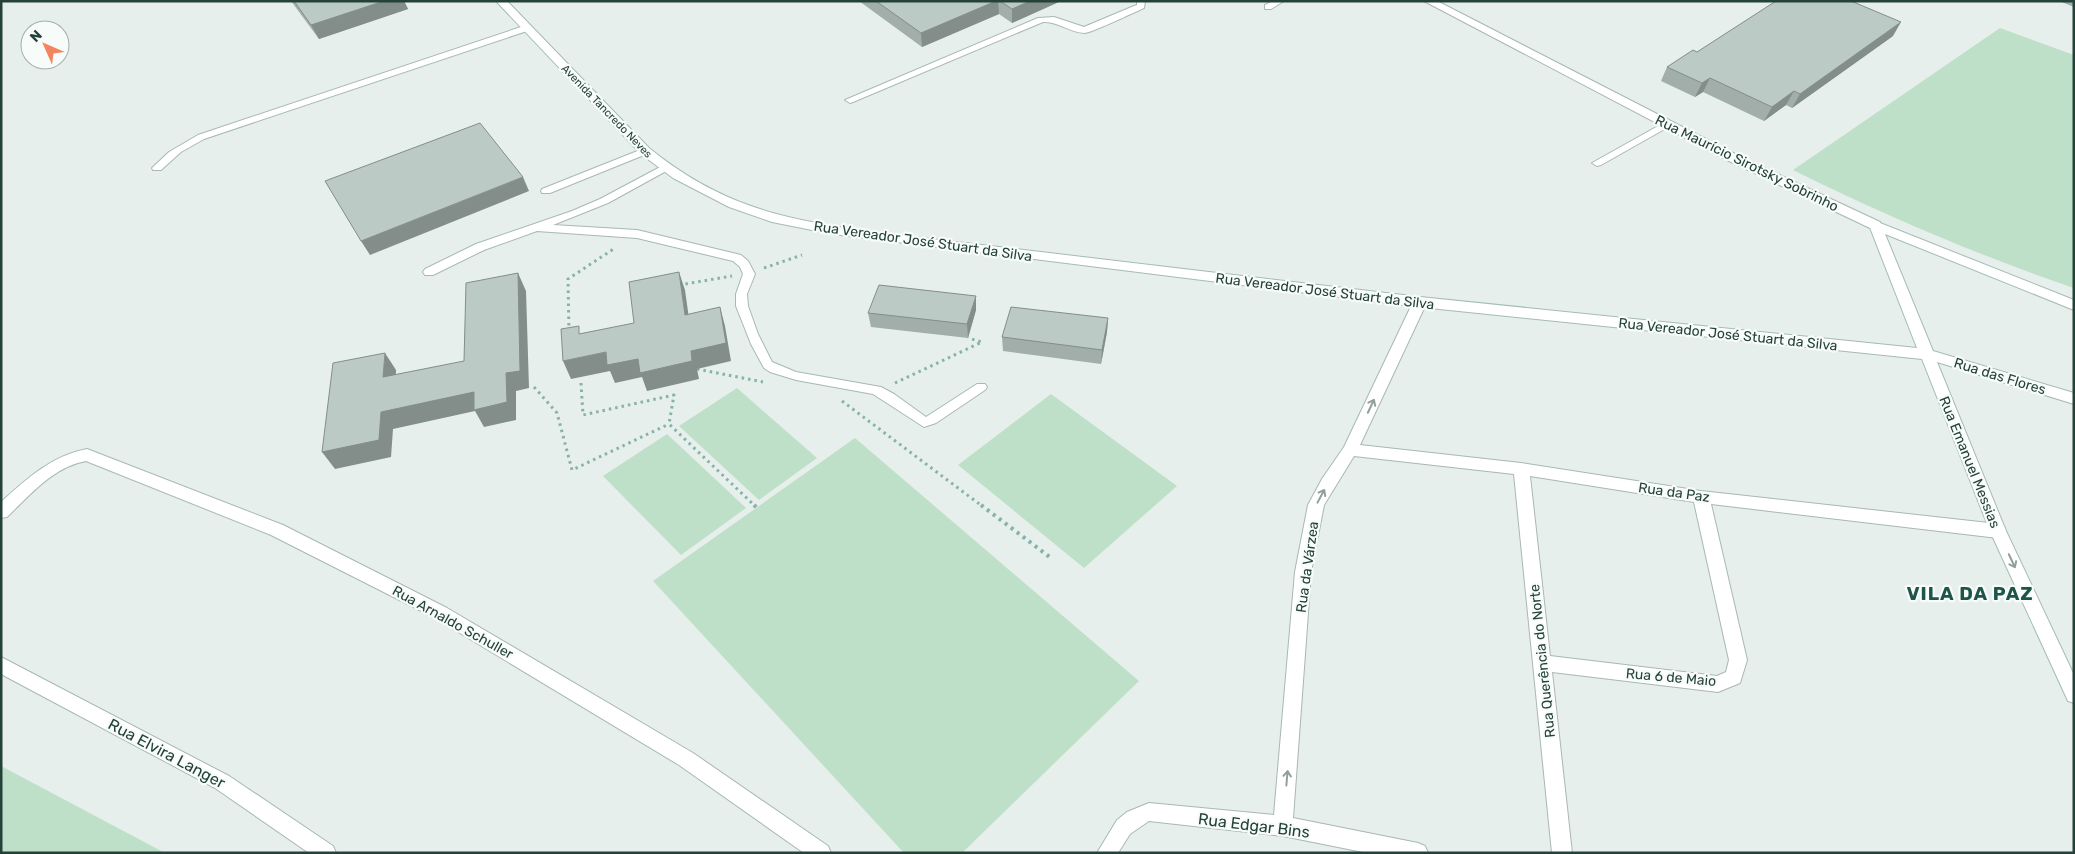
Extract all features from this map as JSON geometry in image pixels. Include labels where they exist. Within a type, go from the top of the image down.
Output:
[{"type":"street","name":"Avenida Tancredo Neves","points":[[501,1],[645,151],[664,168],[728,202]]},
{"type":"street","name":"Rua Maurício Sirotsky Sobrinho","points":[[1429,1],[1733,158],[1874,225],[2074,305]]},
{"type":"street","name":"Rua Vereador José Stuart da Silva","points":[[728,202],[790,222],[872,236],[1420,302],[1926,354]]},
{"type":"street","name":"Rua Emanuel Messias","points":[[1874,225],[1998,531],[2074,695]]},
{"type":"street","name":"Rua da Várzea","points":[[1283,826],[1303,572],[1316,505],[1350,450],[1420,302]]},
{"type":"street","name":"Rua das Flores","points":[[1926,354],[2033,385],[2074,400]]},
{"type":"street","name":"Rua da Paz","points":[[1350,450],[1521,469],[1701,497],[1998,531]]},
{"type":"street","name":"Rua Arnaldo Schuller","points":[[1,512],[56,464],[73,456],[86,455],[286,534],[441,613],[686,759],[821,853]]},
{"type":"street","name":"Rua Querência do Norte","points":[[1521,469],[1562,853]]},
{"type":"street","name":"Rua 6 de Maio","points":[[1542,663],[1718,684],[1734,677],[1738,660],[1701,497]]},
{"type":"street","name":"Rua Elvira Langer","points":[[1,665],[222,782],[326,853]]},
{"type":"street","name":"Rua Edgar Bins","points":[[1107,853],[1118,834],[1131,819],[1149,812],[1283,826],[1418,853]]},
{"type":"lane","points":[[850,100],[1041,20],[1058,19],[1079,29],[1086,30],[1141,6],[1141,1]]},
{"type":"lane","points":[[1268,7],[1280,1]]},
{"type":"lane","points":[[157,168],[170,154],[202,137],[527,28]]},
{"type":"lane","points":[[1597,163],[1667,124]]},
{"type":"lane","points":[[546,191],[645,151]]},
{"type":"lane","points":[[429,272],[480,247],[604,201],[664,168]]},
{"type":"lane","points":[[534,227],[637,234],[737,258],[745,264],[749,273],[748,282],[741,301],[744,314],[766,364],[775,370],[830,383],[880,391],[924,422],[932,420],[981,387]]},
{"type":"path","points":[[569,338],[568,280],[637,234]]},
{"type":"path","points":[[581,383],[583,415],[674,395],[669,424]]},
{"type":"path","points":[[534,387],[557,414],[572,470],[669,424]]},
{"type":"path","points":[[838,398],[1051,558]]},
{"type":"path","points":[[669,424],[757,508]]},
{"type":"green space","points":[[2000,28],[2074,55],[2074,132],[2072,133],[2074,134],[2074,288],[1931,234],[1793,170]]},
{"type":"green space","points":[[737,388],[817,458],[759,500],[679,426]]},
{"type":"green space","points":[[1051,394],[1177,486],[1084,568],[958,465]]},
{"type":"green space","points":[[667,434],[746,508],[681,555],[603,476]]},
{"type":"green space","points":[[855,438],[1139,681],[962,853],[904,853],[653,581]]},
{"type":"green space","points":[[1,766],[165,853],[1,853]]},
{"type":"building","points":[[294,1],[384,1],[311,25]]},
{"type":"building","points":[[876,1],[996,1],[921,33]]},
{"type":"building","points":[[1000,1],[1030,1],[1012,9]]},
{"type":"building","points":[[1776,1],[1851,1],[1901,22],[1800,94],[1794,91],[1772,107],[1710,78],[1702,83],[1667,67],[1693,50],[1697,52]]},
{"type":"building","points":[[480,123],[523,177],[361,241],[325,181]]},
{"type":"building","points":[[679,272],[685,315],[720,307],[726,343],[691,351],[692,361],[640,373],[638,359],[607,365],[606,352],[563,361],[561,329],[579,326],[579,334],[634,323],[629,282]]},
{"type":"building","points":[[518,273],[520,371],[506,373],[507,402],[474,410],[474,392],[381,412],[379,440],[322,452],[333,363],[385,353],[383,377],[464,361],[466,283]]},
{"type":"building","points":[[879,285],[976,296],[967,324],[868,313]]},
{"type":"building","points":[[1011,307],[1108,318],[1102,350],[1002,337]]},
{"type":"district","name":"VILA DA PAZ","points":[[1970,593]]}]
